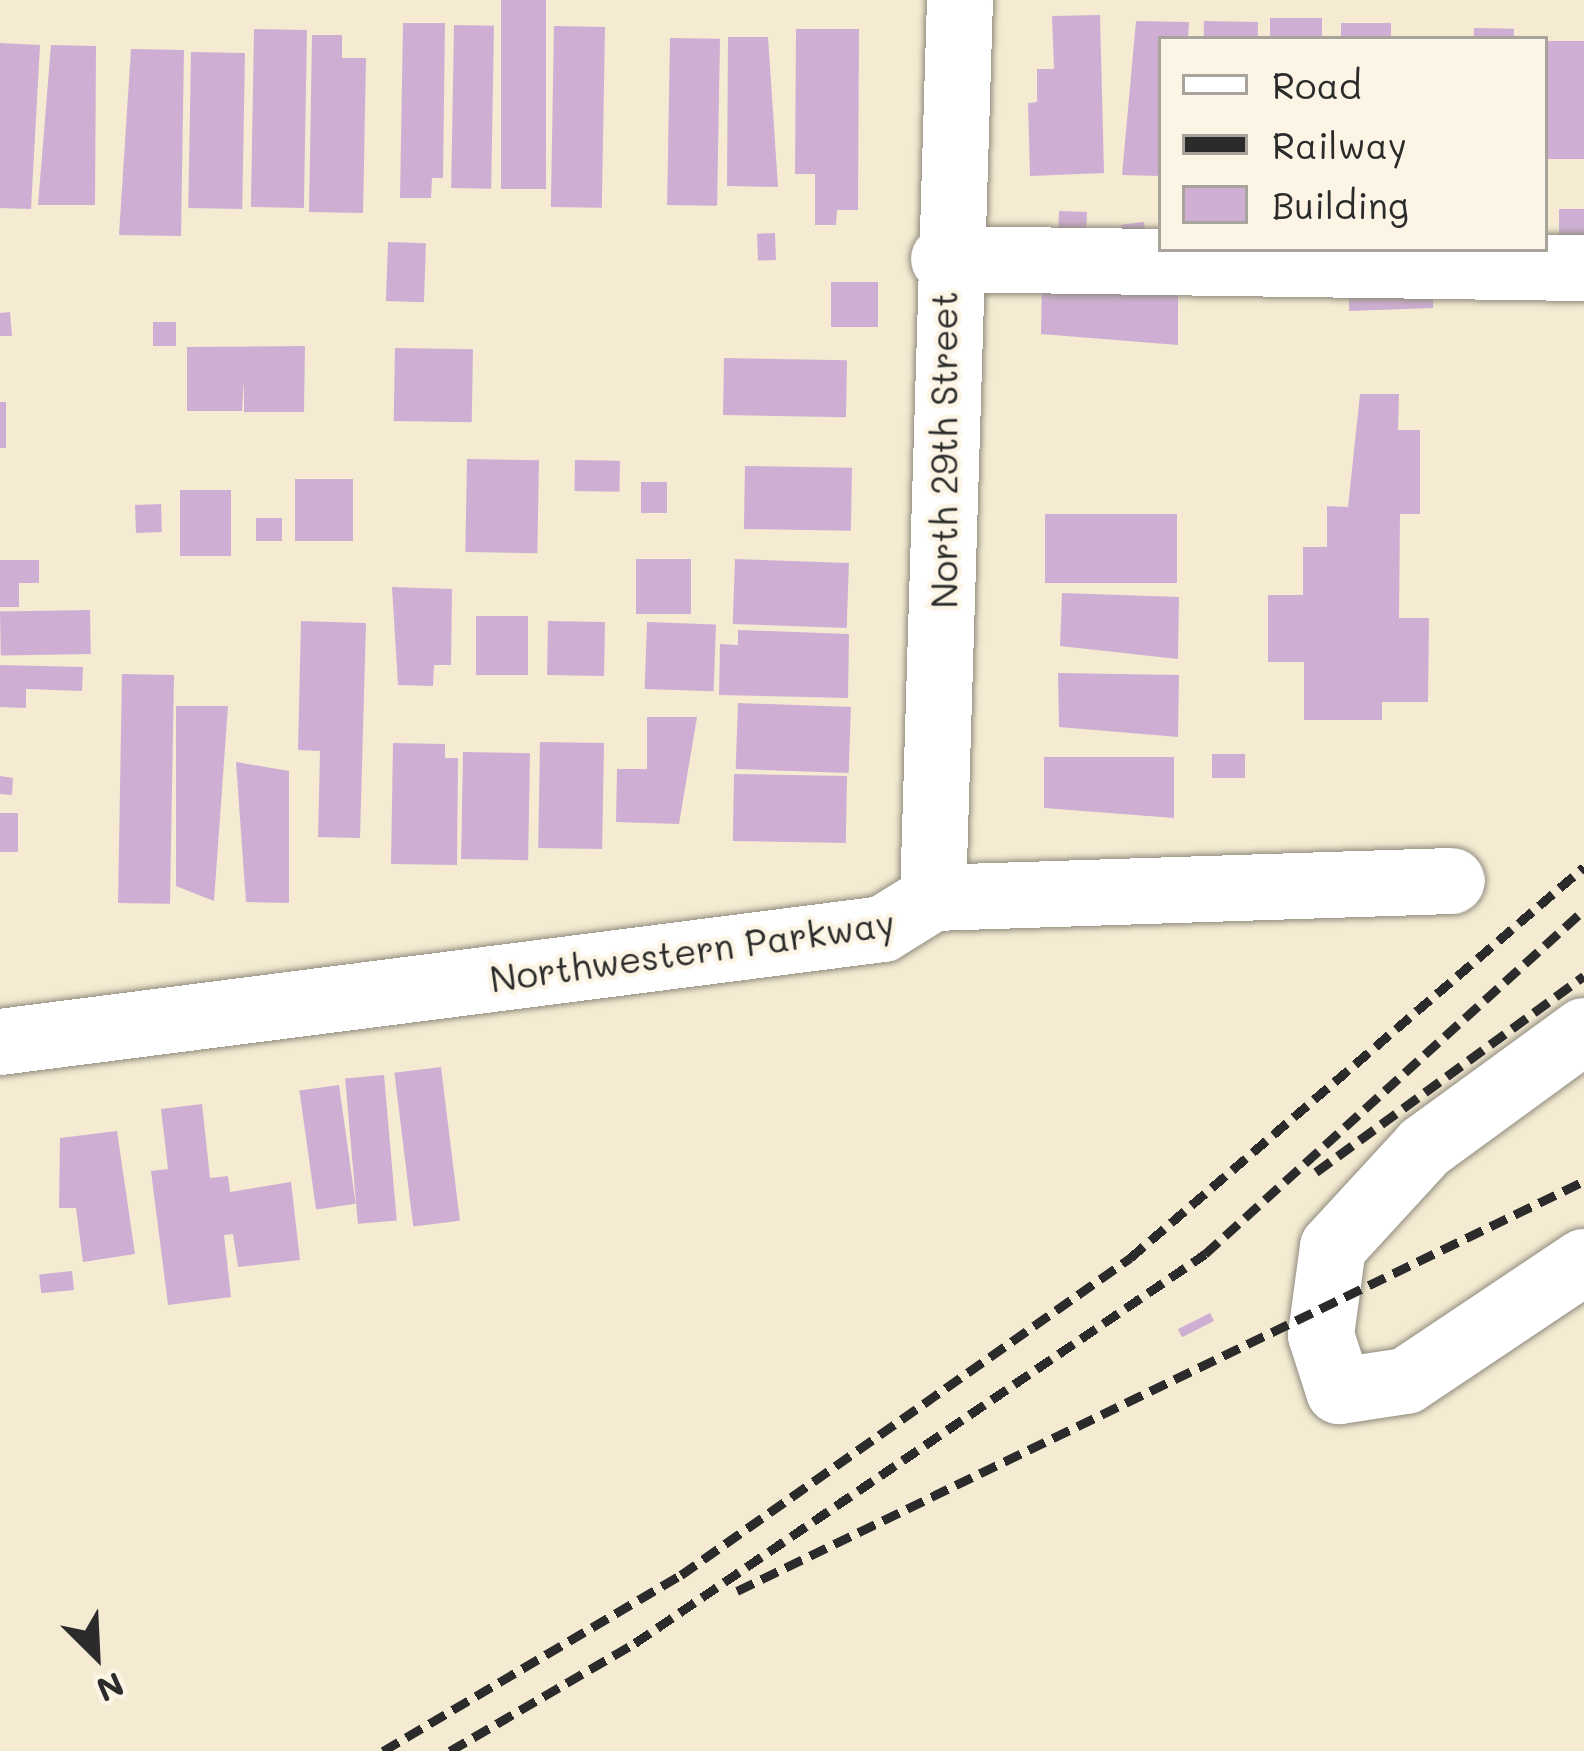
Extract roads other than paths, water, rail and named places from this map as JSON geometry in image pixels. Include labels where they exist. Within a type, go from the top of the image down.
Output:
[{"type":"street","name":"North 29th Street","points":[[933,898],[943,838],[944,259],[960,0]]},
{"type":"street","points":[[944,259],[1584,268]]},
{"type":"street","name":"Northwestern Parkway","points":[[0,1042],[883,929],[933,898],[1452,881]]},
{"type":"street","points":[[1584,1031],[1425,1147],[1333,1247],[1321,1335],[1339,1391],[1406,1381],[1584,1262]]},
{"type":"railway","points":[[383,1751],[681,1575],[1130,1258],[1584,867]]},
{"type":"railway","points":[[450,1751],[635,1643],[1205,1254],[1584,910]]},
{"type":"railway","points":[[1316,1172],[1584,976]]},
{"type":"railway","points":[[737,1591],[1584,1181]]}]
